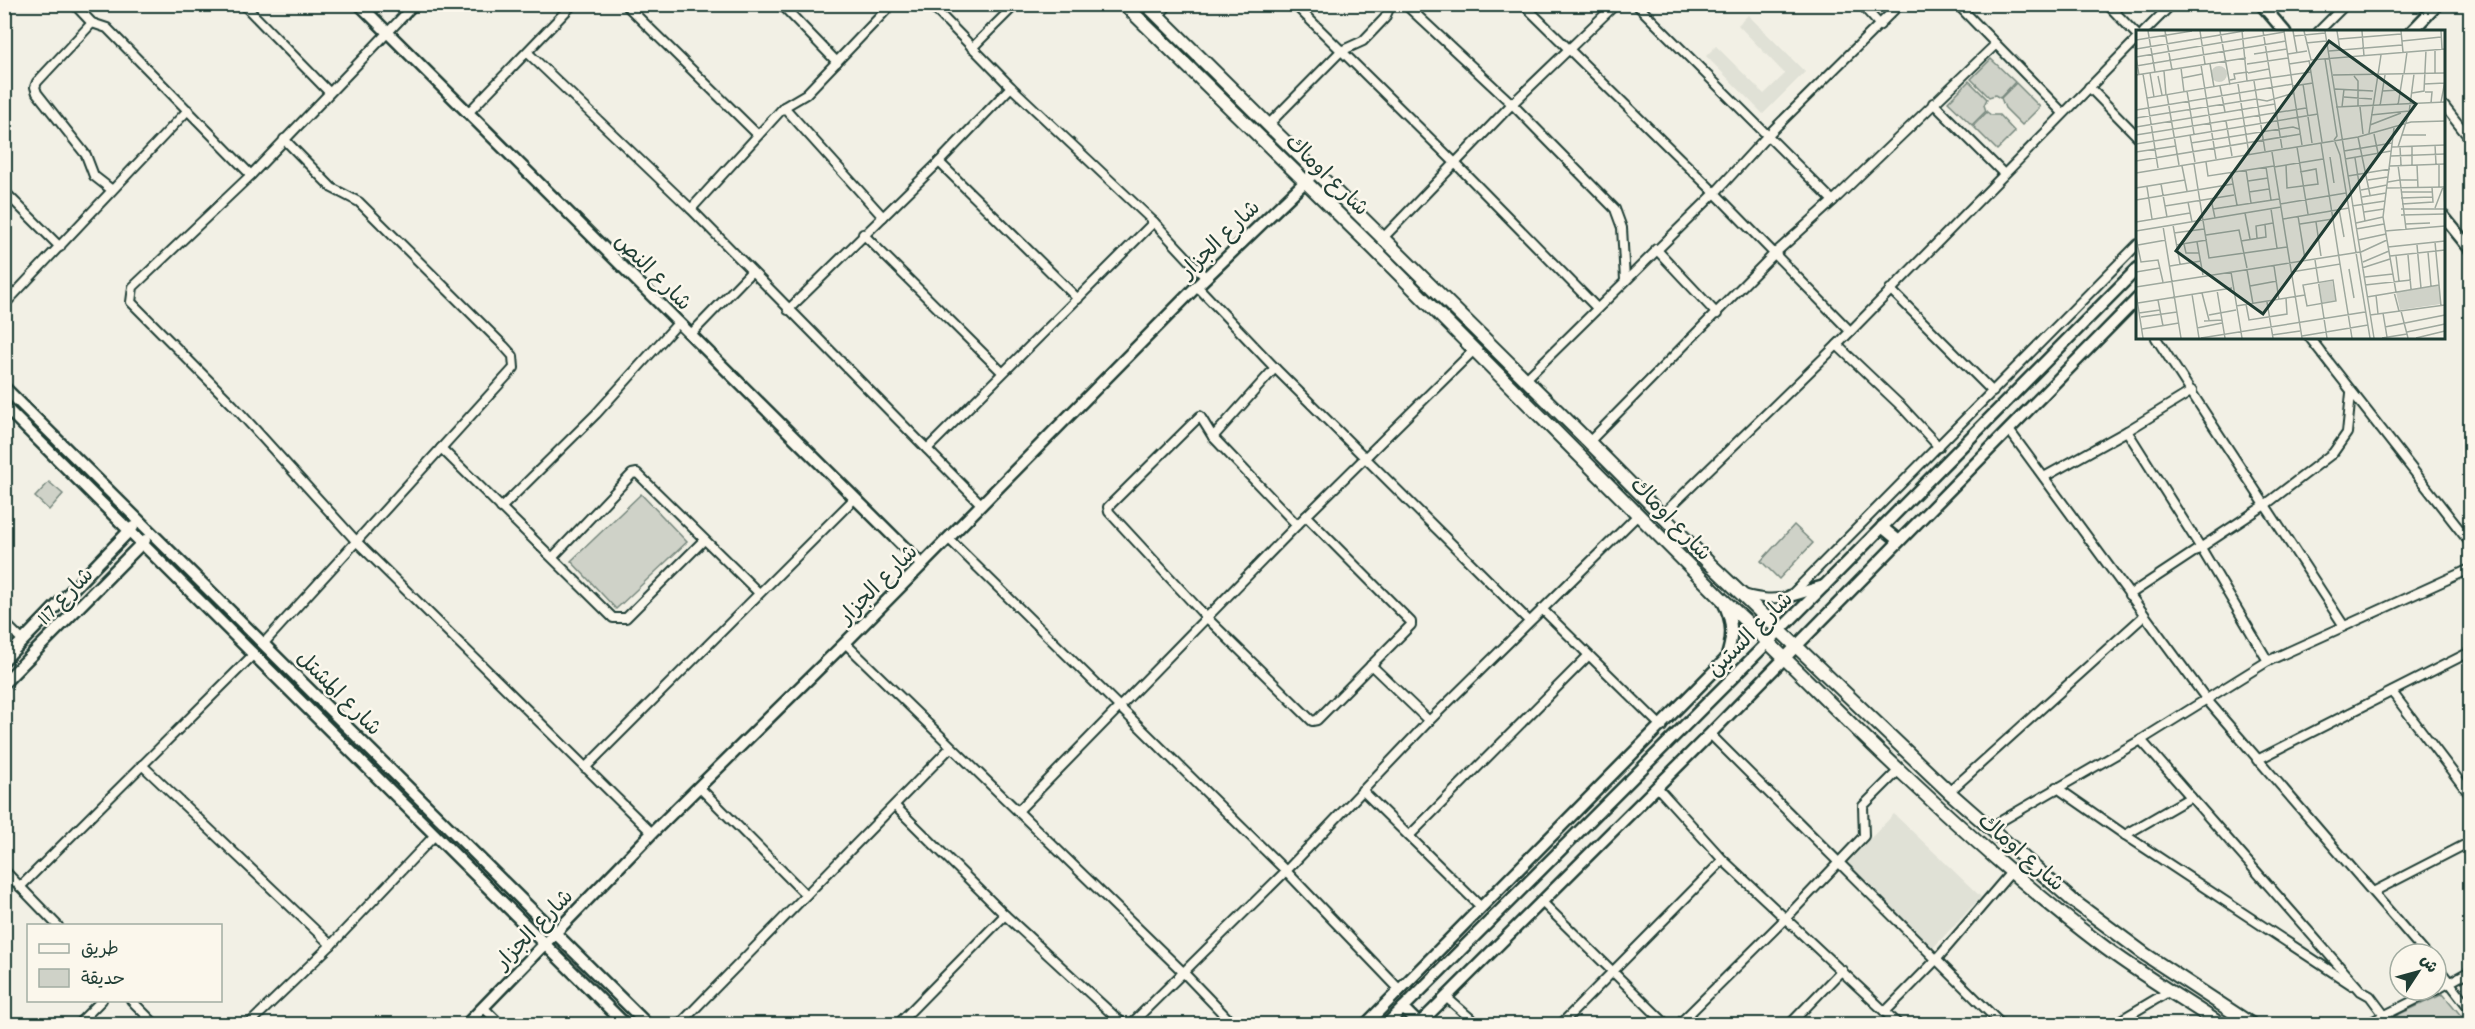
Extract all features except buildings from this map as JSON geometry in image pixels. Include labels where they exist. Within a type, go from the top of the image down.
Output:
[{"type":"main road","name":"شارع النص","points":[[359,4],[922,565]]},
{"type":"main road","name":"شارع اوماك","points":[[1124,4],[1722,599],[1769,641],[1899,770],[2012,871],[2100,944],[2168,992],[2220,1024]]},
{"type":"main road","name":"شارع اوماك","points":[[1146,4],[1740,593],[1949,792],[2072,900],[2110,929],[2251,1024]]},
{"type":"main road","points":[[2261,4],[2283,30]]},
{"type":"main road","points":[[2412,30],[2438,4]]},
{"type":"main road","name":"شارع الجزار","points":[[467,1024],[652,833],[845,643],[1201,282],[1316,171]]},
{"type":"main road","points":[[2445,218],[2470,249]]},
{"type":"main road","name":"شارع الستين","points":[[1387,1024],[1781,630],[2136,270]]},
{"type":"main road","name":"شارع الستين","points":[[1419,1024],[2136,304]]},
{"type":"main road","name":"شارع المشتل","points":[[4,387],[647,1024]]},
{"type":"main road","name":"شارع المشتل","points":[[4,406],[625,1024]]},
{"type":"main road","name":"شارع 117","points":[[4,660],[139,521]]},
{"type":"main road","points":[[1882,527],[1899,541]]},
{"type":"main road","name":"شارع 117","points":[[4,683],[152,533]]},
{"type":"main road","points":[[104,557],[116,569]]},
{"type":"main road","points":[[1790,596],[1824,586]]},
{"type":"main road","points":[[1716,694],[1733,634],[1731,620],[1722,599]]},
{"type":"main road","points":[[1366,1024],[1480,907],[1662,727],[1726,659]]},
{"type":"main road","points":[[1810,684],[1823,670]]},
{"type":"main road","points":[[1495,892],[1506,903]]},
{"type":"main road","points":[[1403,1008],[1419,1024]]},
{"type":"street","points":[[4,8],[8,4]]},
{"type":"street","points":[[74,4],[92,23],[107,28],[251,175]]},
{"type":"street","points":[[243,4],[329,92]]},
{"type":"street","points":[[415,4],[251,175],[133,287],[131,302],[233,405],[357,542],[652,833]]},
{"type":"street","points":[[468,113],[573,4]]},
{"type":"street","points":[[625,4],[758,135]]},
{"type":"street","points":[[781,4],[837,62]]},
{"type":"street","points":[[691,209],[784,107],[806,94],[892,4]]},
{"type":"street","points":[[930,4],[1011,87],[1154,222],[1201,282],[1275,368],[1529,621]]},
{"type":"street","points":[[972,48],[1016,4]]},
{"type":"street","points":[[1158,16],[1169,4]]},
{"type":"street","points":[[1294,4],[1597,308]]},
{"type":"street","points":[[1269,124],[1341,51],[1363,40],[1385,18],[1391,4]]},
{"type":"street","points":[[1405,4],[1512,104],[1615,209],[1622,228],[1625,280]]},
{"type":"street","points":[[1523,4],[1715,193],[1773,255],[1850,331]]},
{"type":"street","points":[[1383,238],[1512,104],[1616,4]]},
{"type":"street","points":[[1636,4],[1769,134],[1833,201]]},
{"type":"street","points":[[1861,4],[1880,25]]},
{"type":"street","points":[[1526,379],[1715,193],[1769,134],[1900,4]]},
{"type":"street","points":[[1957,4],[2063,113]]},
{"type":"street","points":[[2107,4],[2136,35]]},
{"type":"street","points":[[2146,30],[2172,4]]},
{"type":"street","points":[[2320,30],[2336,8],[2346,4]]},
{"type":"street","points":[[92,23],[35,87],[37,93],[86,155],[94,176],[112,190]]},
{"type":"street","points":[[1662,515],[1837,345],[2136,39]]},
{"type":"street","points":[[1589,442],[1773,255],[1833,201],[1995,45]]},
{"type":"street","points":[[528,52],[691,209],[982,505]]},
{"type":"street","points":[[788,310],[939,162],[1011,87]]},
{"type":"street","points":[[2089,87],[2136,135]]},
{"type":"street","points":[[1933,103],[2004,174]]},
{"type":"street","points":[[784,107],[883,217]]},
{"type":"street","points":[[2445,107],[2470,139]]},
{"type":"street","points":[[4,305],[188,110]]},
{"type":"street","points":[[264,643],[505,381],[514,368],[513,356],[359,202],[332,188],[284,139]]},
{"type":"street","points":[[939,162],[1078,299]]},
{"type":"street","points":[[4,191],[60,247]]},
{"type":"street","points":[[927,449],[1154,222]]},
{"type":"street","points":[[863,234],[1002,372]]},
{"type":"street","points":[[1740,593],[1761,599],[1790,596],[2136,246]]},
{"type":"street","points":[[1656,249],[1717,314]]},
{"type":"street","points":[[691,334],[751,272]]},
{"type":"street","points":[[1890,289],[1993,392]]},
{"type":"street","points":[[501,508],[596,414],[679,322]]},
{"type":"street","points":[[2157,339],[2344,626]]},
{"type":"street","points":[[2311,339],[2470,543]]},
{"type":"street","points":[[1837,345],[1901,406],[1939,447]]},
{"type":"street","points":[[1018,811],[1297,525],[1474,350]]},
{"type":"street","points":[[1213,437],[1275,368]]},
{"type":"street","points":[[2044,477],[2127,431],[2192,391]]},
{"type":"street","points":[[2129,595],[2265,505],[2333,453],[2347,433],[2351,393]]},
{"type":"street","points":[[1297,525],[1213,437],[1200,416],[1108,507],[1108,512],[1206,617],[1312,721],[1317,720],[1411,622],[1306,516]]},
{"type":"street","points":[[2009,430],[2207,700],[2416,942]]},
{"type":"street","points":[[2127,431],[2201,548],[2268,661]]},
{"type":"street","points":[[441,448],[553,556],[613,618],[626,618],[704,540]]},
{"type":"street","points":[[553,556],[632,474],[637,473],[759,593]]},
{"type":"street","points":[[585,768],[855,498]]},
{"type":"street","points":[[1131,1024],[1286,871],[1429,721],[1639,514]]},
{"type":"street","points":[[948,538],[1286,871],[1400,990]]},
{"type":"street","points":[[1989,828],[2056,787],[2141,740],[2268,661],[2470,569]]},
{"type":"street","points":[[1542,609],[1662,727]]},
{"type":"street","points":[[1949,792],[2144,616]]},
{"type":"street","points":[[4,622],[23,641]]},
{"type":"street","points":[[845,643],[1183,972],[1233,1024]]},
{"type":"street","points":[[2258,760],[2470,652]]},
{"type":"street","points":[[20,887],[254,654]]},
{"type":"street","points":[[1409,836],[1588,656]]},
{"type":"street","points":[[1371,665],[1429,721]]},
{"type":"street","points":[[2392,692],[2470,795]]},
{"type":"street","points":[[1710,734],[2001,1024]]},
{"type":"street","points":[[2141,740],[2361,991]]},
{"type":"street","points":[[680,1024],[951,747]]},
{"type":"street","points":[[142,765],[331,945]]},
{"type":"street","points":[[1679,1024],[1864,837],[1863,806],[1899,770]]},
{"type":"street","points":[[1657,787],[1723,860],[1898,1024]]},
{"type":"street","points":[[2056,787],[2370,996],[2385,1016]]},
{"type":"street","points":[[700,788],[807,896]]},
{"type":"street","points":[[1362,790],[1480,907]]},
{"type":"street","points":[[2125,835],[2191,797]]},
{"type":"street","points":[[895,806],[1005,915],[1123,1024]]},
{"type":"street","points":[[249,1024],[331,945],[435,835]]},
{"type":"street","points":[[2373,892],[2470,842]]},
{"type":"street","points":[[1561,1024],[1723,860]]},
{"type":"street","points":[[4,870],[56,924]]},
{"type":"street","points":[[1885,1012],[1936,960],[2012,871]]},
{"type":"street","points":[[1542,902],[1666,1024]]},
{"type":"street","points":[[898,1024],[1005,915]]},
{"type":"street","points":[[1790,1024],[1842,970]]},
{"type":"street","points":[[2448,984],[2470,971]]},
{"type":"street","points":[[2448,979],[2470,1009]]},
{"type":"street","points":[[2114,1024],[2168,992]]},
{"type":"street","points":[[1447,998],[1477,1024]]},
{"type":"street","points":[[78,1024],[100,1002]]},
{"type":"street","points":[[133,1002],[155,1024]]},
{"type":"street","points":[[2372,1024],[2412,1002]]},
{"type":"street","points":[[484,1008],[500,1024]]},
{"type":"shaded area","points":[[1748,15],[1805,72],[1763,114],[1706,56],[1716,46],[1764,94],[1785,74],[1738,25]]},
{"type":"shaded area","points":[[1894,814],[1981,897],[1932,949],[1845,865]]},
{"type":"green space","points":[[1991,59],[2015,82],[2000,98],[1995,95],[1989,97],[1971,79]]},
{"type":"green space","points":[[1969,81],[1987,99],[1984,105],[1986,111],[1972,125],[1948,102]]},
{"type":"green space","points":[[2016,83],[2040,107],[2022,125],[2005,108],[2001,98]]},
{"type":"green space","points":[[1987,112],[1991,115],[1999,115],[2015,132],[1997,150],[1973,126]]},
{"type":"green space","points":[[49,482],[63,494],[49,510],[35,497]]},
{"type":"green space","points":[[641,494],[687,542],[616,609],[571,561]]},
{"type":"green space","points":[[1794,525],[1813,543],[1779,579],[1761,561]]},
{"type":"green space","points":[[2448,1000],[2468,1024],[2380,1023],[2426,1002],[2448,1002]]}]
